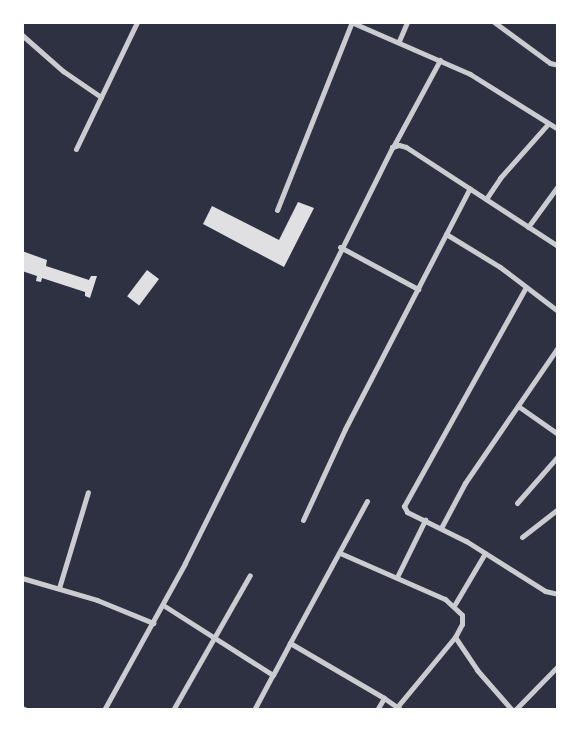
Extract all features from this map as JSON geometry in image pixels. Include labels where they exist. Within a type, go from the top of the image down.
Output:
[{"type":"street","points":[[76,149],[137,22]]},
{"type":"street","points":[[400,41],[407,22]]},
{"type":"street","points":[[494,22],[550,63],[558,65]]},
{"type":"street","points":[[277,210],[352,23],[400,41],[440,60],[505,95],[558,129]]},
{"type":"street","points":[[22,35],[64,71],[101,97]]},
{"type":"street","points":[[104,710],[163,605],[340,247],[440,60]]},
{"type":"street","points":[[486,199],[500,178],[548,124]]},
{"type":"street","points":[[392,147],[398,145],[406,147],[558,246]]},
{"type":"street","points":[[528,227],[558,186]]},
{"type":"street","points":[[303,520],[345,429],[470,188]]},
{"type":"street","points":[[446,234],[526,287],[558,311]]},
{"type":"street","points":[[340,247],[418,289]]},
{"type":"street","points":[[526,287],[406,500],[407,512],[441,528],[485,553],[544,591],[558,594]]},
{"type":"street","points":[[441,528],[466,483],[558,347]]},
{"type":"street","points":[[518,406],[558,434]]},
{"type":"street","points":[[517,503],[558,456]]},
{"type":"street","points":[[59,588],[88,492]]},
{"type":"street","points":[[254,710],[367,501]]},
{"type":"street","points":[[522,537],[558,509]]},
{"type":"street","points":[[398,577],[425,520]]},
{"type":"street","points":[[455,604],[485,553]]},
{"type":"street","points":[[290,643],[399,708],[462,624],[462,615],[455,604],[398,577],[340,554]]},
{"type":"street","points":[[173,710],[250,575]]},
{"type":"street","points":[[22,578],[59,588],[153,623]]},
{"type":"street","points":[[163,605],[213,640],[273,675]]},
{"type":"street","points":[[454,637],[477,670],[513,710],[558,666]]},
{"type":"street","points":[[377,710],[384,698]]},
{"type":"street","points":[[22,708],[26,710]]},
{"type":"building","points":[[298,202],[314,208],[284,267],[203,224],[212,206],[279,240]]},
{"type":"building","points":[[22,251],[47,260],[46,266],[89,280],[91,276],[97,276],[90,298],[85,296],[85,292],[42,278],[41,282],[36,281],[37,276],[22,271]]},
{"type":"building","points":[[147,270],[159,279],[139,305],[127,296]]}]
